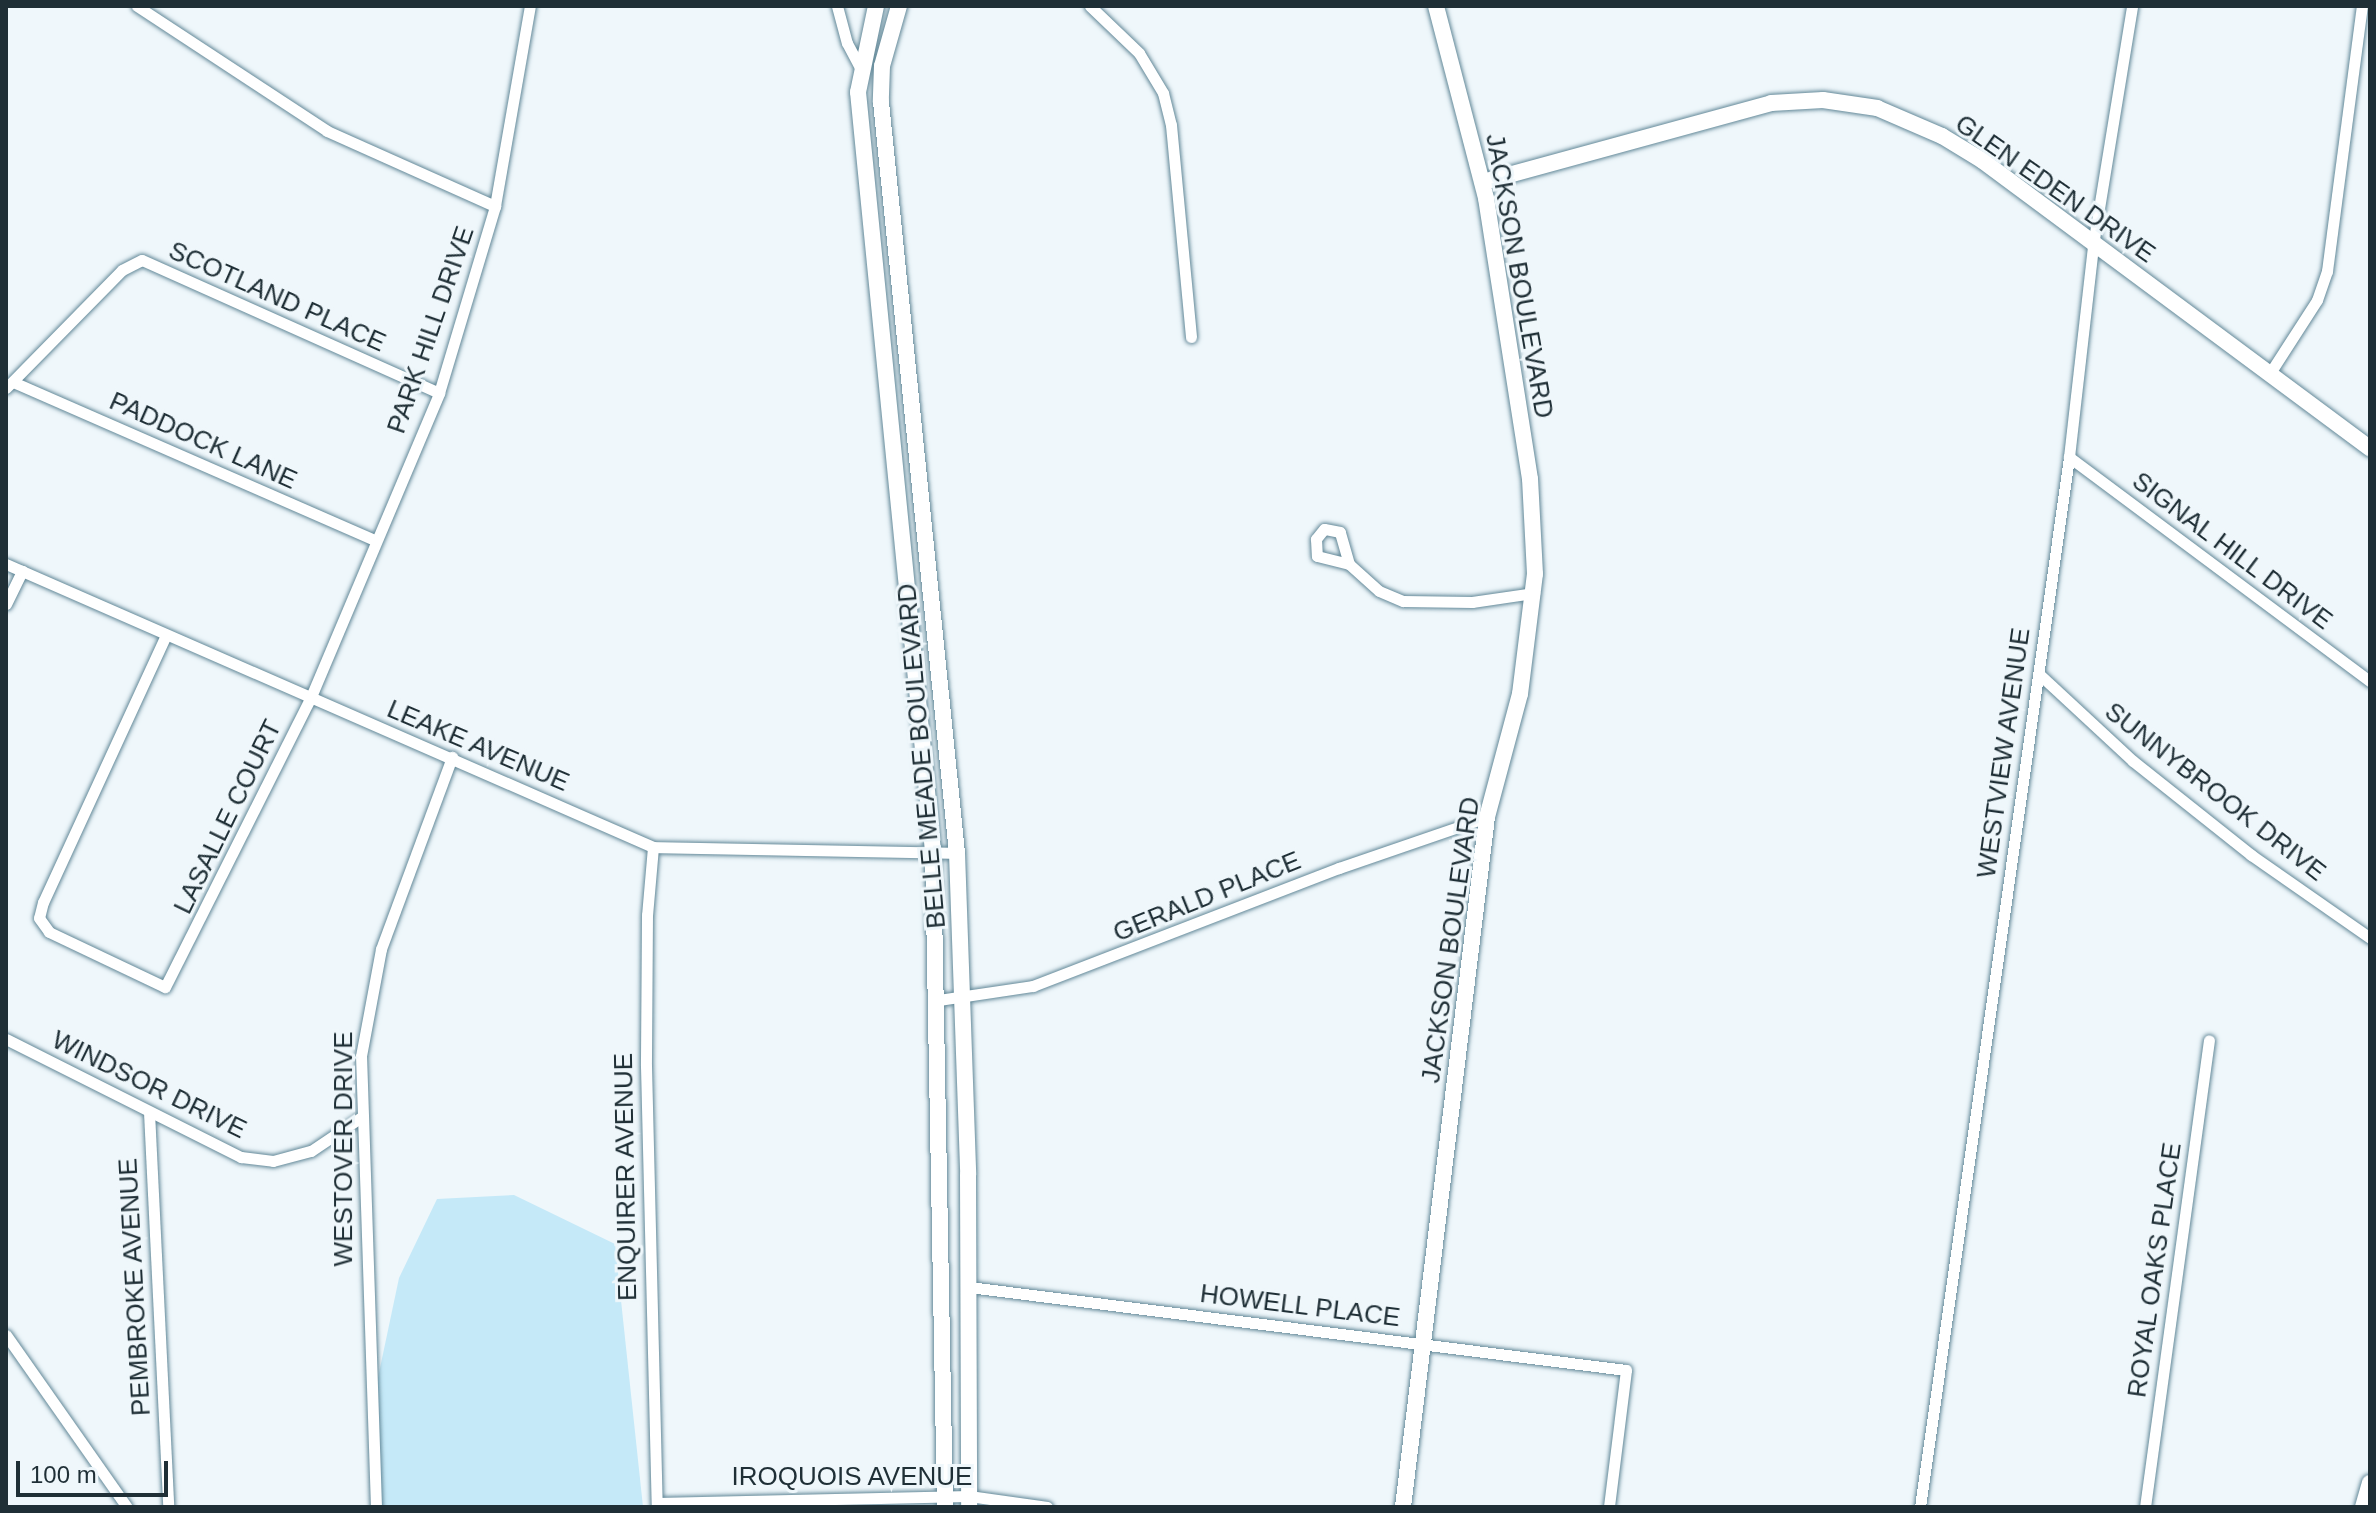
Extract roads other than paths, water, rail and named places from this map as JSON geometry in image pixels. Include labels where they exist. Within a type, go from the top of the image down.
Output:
[{"type":"main road","name":"BELLE MEADE BOULEVARD","points":[[876,6],[860,67],[868,221],[905,547],[933,852],[939,1000],[945,1501]]},
{"type":"main road","name":"BELLE MEADE BOULEVARD","points":[[899,6],[882,70],[886,177],[930,545],[957,853],[964,997],[969,1501]]},
{"type":"main road","name":"JACKSON BOULEVARD","points":[[1403,1507],[1487,817],[1520,694],[1534,593],[1530,479],[1483,182],[1436,6]]},
{"type":"main road","points":[[860,67],[882,70]]},
{"type":"main road","name":"GLEN EDEN DRIVE","points":[[1483,182],[1771,103],[1823,100],[1877,108],[1942,136],[2370,448]]},
{"type":"main road","points":[[905,547],[930,545]]},
{"type":"main road","points":[[912,618],[935,614]]},
{"type":"main road","points":[[943,1287],[969,1287]]},
{"type":"main road","points":[[2363,1507],[2370,1483]]},
{"type":"street","points":[[137,6],[327,131],[495,206]]},
{"type":"street","name":"PARK HILL DRIVE","points":[[310,699],[374,540],[439,393],[495,206],[530,6]]},
{"type":"street","points":[[837,6],[847,43],[860,67]]},
{"type":"street","points":[[1090,6],[1139,53],[1163,93],[1171,125],[1191,337]]},
{"type":"street","name":"WESTVIEW AVENUE","points":[[1920,1507],[2069,457],[2093,245],[2132,6]]},
{"type":"street","points":[[2270,373],[2317,300],[2327,271],[2362,6]]},
{"type":"street","name":"SCOTLAND PLACE","points":[[10,385],[122,270],[142,260],[439,393]]},
{"type":"street","name":"PADDOCK LANE","points":[[10,385],[374,540]]},
{"type":"street","name":"SIGNAL HILL DRIVE","points":[[2069,457],[2370,681]]},
{"type":"street","name":"LEAKE AVENUE","points":[[6,564],[653,847],[957,853]]},
{"type":"street","points":[[1349,564],[1379,591],[1403,601],[1472,602],[1534,593]]},
{"type":"street","points":[[6,604],[22,571]]},
{"type":"street","name":"LASALLE COURT","points":[[166,635],[39,918],[49,932],[165,987],[186,955],[310,699]]},
{"type":"street","name":"SUNNYBROOK DRIVE","points":[[2039,674],[2172,792],[2370,938]]},
{"type":"street","name":"WESTOVER DRIVE","points":[[376,1507],[360,1118],[361,1056],[381,949],[452,757]]},
{"type":"street","name":"GERALD PLACE","points":[[939,1000],[1022,990],[1097,965],[1339,868],[1487,817]]},
{"type":"street","name":"ENQUIRER AVENUE","points":[[653,847],[647,915],[646,1066],[657,1505]]},
{"type":"street","name":"WINDSOR DRIVE","points":[[6,1039],[241,1157],[273,1161],[311,1151],[360,1118]]},
{"type":"street","name":"ROYAL OAKS PLACE","points":[[2145,1507],[2209,1040]]},
{"type":"street","name":"PEMBROKE AVENUE","points":[[149,1112],[168,1507]]},
{"type":"street","name":"HOWELL PLACE","points":[[969,1287],[1626,1370],[1609,1507]]},
{"type":"street","points":[[6,1335],[127,1507]]},
{"type":"street","name":"IROQUOIS AVENUE","points":[[657,1505],[969,1501],[1047,1507]]}]
